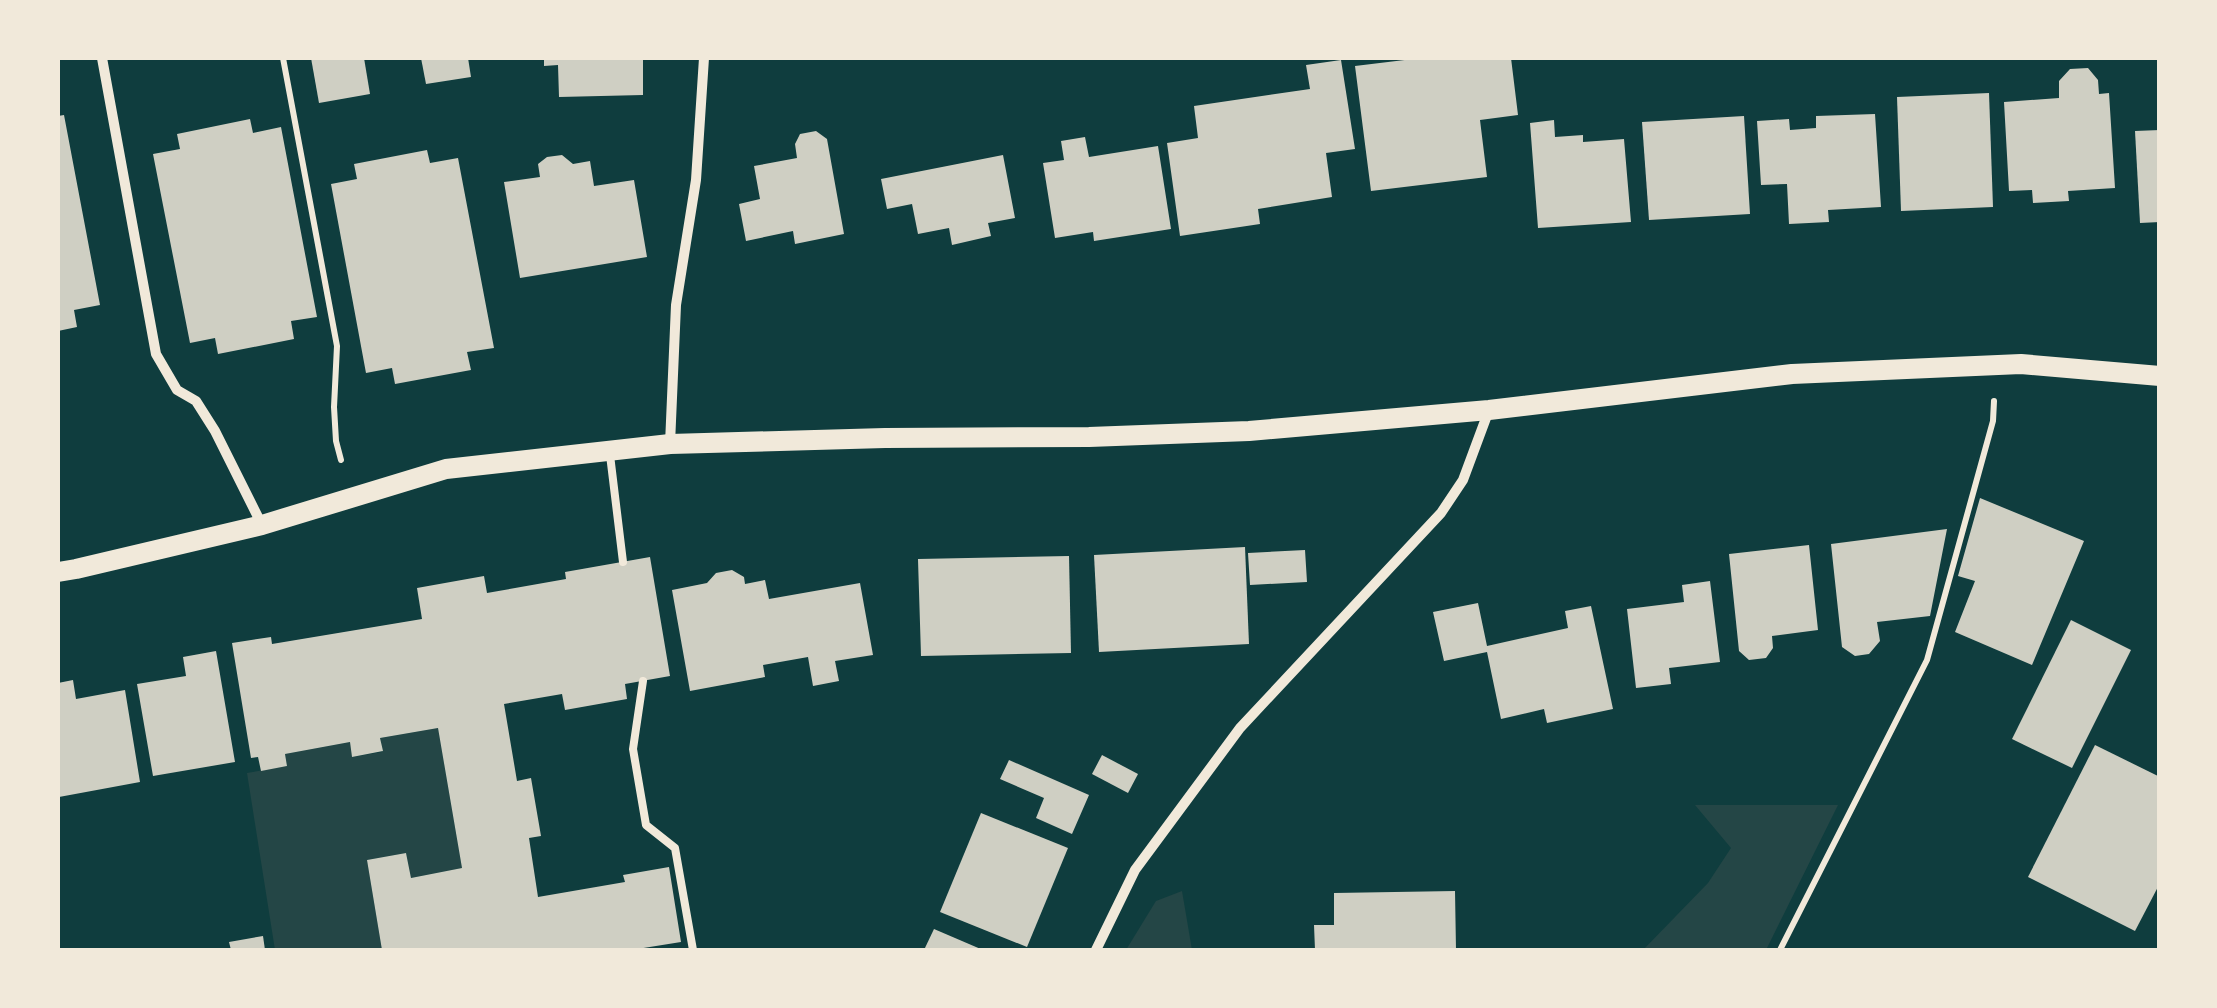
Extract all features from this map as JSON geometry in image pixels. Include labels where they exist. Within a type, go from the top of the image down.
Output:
[{"type":"main road","points":[[58,572],[262,525],[446,469],[670,444],[1250,431],[1489,410],[1774,375],[2020,364],[2160,376]]},
{"type":"street","points":[[102,58],[156,354],[177,390],[196,400],[262,525]]},
{"type":"street","points":[[670,444],[676,306],[696,180],[704,58]]},
{"type":"street","points":[[1096,950],[1136,870],[1240,728],[1440,513],[1462,480],[1489,410]]},
{"type":"lane","points":[[609,451],[623,562]]},
{"type":"lane","points":[[644,681],[633,749],[646,825],[676,848],[692,950]]},
{"type":"path","points":[[284,58],[336,346],[336,441],[352,498]]},
{"type":"path","points":[[1780,950],[1926,660],[1993,421],[1996,365]]},
{"type":"shaded area","points":[[438,728],[462,868],[411,878],[406,853],[367,860],[382,950],[275,950],[247,773],[287,766],[285,754],[350,742],[352,757],[382,752],[380,738]]},
{"type":"shaded area","points":[[1695,805],[1838,805],[1766,950],[1643,950],[1708,883],[1731,848]]},
{"type":"shaded area","points":[[1182,891],[1192,950],[1126,950],[1156,901]]},
{"type":"building","points":[[311,58],[364,58],[370,94],[319,103]]},
{"type":"building","points":[[421,58],[468,58],[471,77],[426,84]]},
{"type":"building","points":[[544,58],[643,58],[643,95],[559,97],[558,65],[544,66]]},
{"type":"building","points":[[1421,58],[1511,58],[1518,115],[1480,120],[1487,177],[1371,191],[1355,66]]},
{"type":"building","points":[[1341,60],[1355,149],[1326,153],[1332,197],[1258,209],[1260,224],[1180,236],[1167,143],[1198,138],[1194,106],[1310,89],[1306,65]]},
{"type":"building","points":[[2088,68],[2098,80],[2099,94],[2109,93],[2115,188],[2068,191],[2069,201],[2033,203],[2032,190],[2009,191],[2004,102],[2059,98],[2059,81],[2070,69]]},
{"type":"building","points":[[1989,93],[1993,207],[1901,211],[1897,97]]},
{"type":"building","points":[[1875,114],[1881,207],[1828,210],[1829,222],[1789,224],[1787,184],[1761,185],[1757,121],[1789,119],[1790,130],[1816,128],[1816,116]]},
{"type":"building","points":[[64,115],[100,305],[74,310],[77,327],[58,331],[58,116]]},
{"type":"building","points":[[1744,116],[1750,214],[1649,220],[1642,122]]},
{"type":"building","points":[[250,119],[253,133],[281,127],[317,317],[291,321],[294,339],[218,354],[215,338],[190,343],[153,154],[180,149],[177,134]]},
{"type":"building","points":[[1554,120],[1555,137],[1583,135],[1583,142],[1624,139],[1631,222],[1538,228],[1530,123]]},
{"type":"building","points":[[2160,130],[2160,222],[2140,223],[2135,131]]},
{"type":"building","points":[[816,131],[827,139],[844,234],[795,244],[793,231],[746,241],[739,204],[760,199],[754,166],[797,158],[795,144],[800,134]]},
{"type":"building","points":[[1085,137],[1089,157],[1158,146],[1171,229],[1094,241],[1093,232],[1055,238],[1043,163],[1064,160],[1061,141]]},
{"type":"building","points":[[427,150],[430,163],[458,158],[494,348],[467,352],[471,370],[395,384],[392,368],[366,373],[331,184],[357,179],[354,164]]},
{"type":"building","points":[[562,155],[573,164],[590,161],[594,186],[634,180],[647,257],[520,278],[504,182],[540,177],[538,164],[547,157]]},
{"type":"building","points":[[1003,155],[1015,218],[988,223],[991,236],[952,245],[949,228],[918,234],[912,204],[887,209],[881,179]]},
{"type":"building","points":[[1980,498],[2084,541],[2032,665],[1955,632],[1975,581],[1958,576]]},
{"type":"building","points":[[1947,529],[1930,616],[1877,622],[1880,641],[1869,654],[1855,656],[1842,647],[1831,544]]},
{"type":"building","points":[[1809,545],[1818,630],[1772,636],[1773,648],[1766,658],[1749,660],[1739,651],[1729,554]]},
{"type":"building","points":[[1245,547],[1249,644],[1099,652],[1094,555]]},
{"type":"building","points":[[1305,550],[1307,582],[1250,585],[1248,553]]},
{"type":"building","points":[[1069,556],[1071,653],[921,656],[918,559]]},
{"type":"building","points":[[650,557],[670,676],[625,684],[627,699],[565,710],[562,694],[504,704],[517,781],[531,778],[541,836],[529,838],[538,897],[625,882],[623,875],[669,867],[681,942],[631,950],[382,950],[367,860],[406,853],[411,878],[462,868],[438,728],[380,738],[383,751],[352,757],[350,742],[285,754],[287,766],[261,771],[258,757],[251,758],[232,643],[271,637],[272,644],[422,619],[417,588],[484,576],[487,593],[566,579],[565,572]]},
{"type":"building","points":[[732,570],[744,577],[745,584],[765,580],[769,599],[860,583],[873,655],[835,661],[839,681],[813,686],[808,657],[763,665],[765,677],[690,691],[672,590],[707,583],[716,573]]},
{"type":"building","points":[[1710,581],[1720,662],[1669,668],[1671,684],[1636,688],[1627,609],[1684,602],[1682,585]]},
{"type":"building","points":[[1478,603],[1487,646],[1568,628],[1565,611],[1591,606],[1613,709],[1547,723],[1544,709],[1501,719],[1487,652],[1444,661],[1433,612]]},
{"type":"building","points":[[2071,620],[2131,650],[2072,768],[2012,739]]},
{"type":"building","points":[[216,651],[235,762],[153,776],[137,684],[186,676],[183,657]]},
{"type":"building","points":[[73,680],[76,699],[125,690],[140,782],[59,797],[58,683]]},
{"type":"building","points":[[2095,745],[2160,777],[2160,883],[2135,931],[2028,877]]},
{"type":"building","points":[[1102,755],[1138,774],[1128,793],[1092,774]]},
{"type":"building","points":[[1009,760],[1089,795],[1072,834],[1036,818],[1044,798],[1000,779]]},
{"type":"building","points":[[981,813],[1068,848],[1027,947],[940,912]]},
{"type":"building","points":[[1455,891],[1456,950],[1315,950],[1314,925],[1334,925],[1334,893]]},
{"type":"building","points":[[934,929],[983,950],[924,950]]},
{"type":"building","points":[[263,936],[265,950],[231,950],[229,942]]}]
